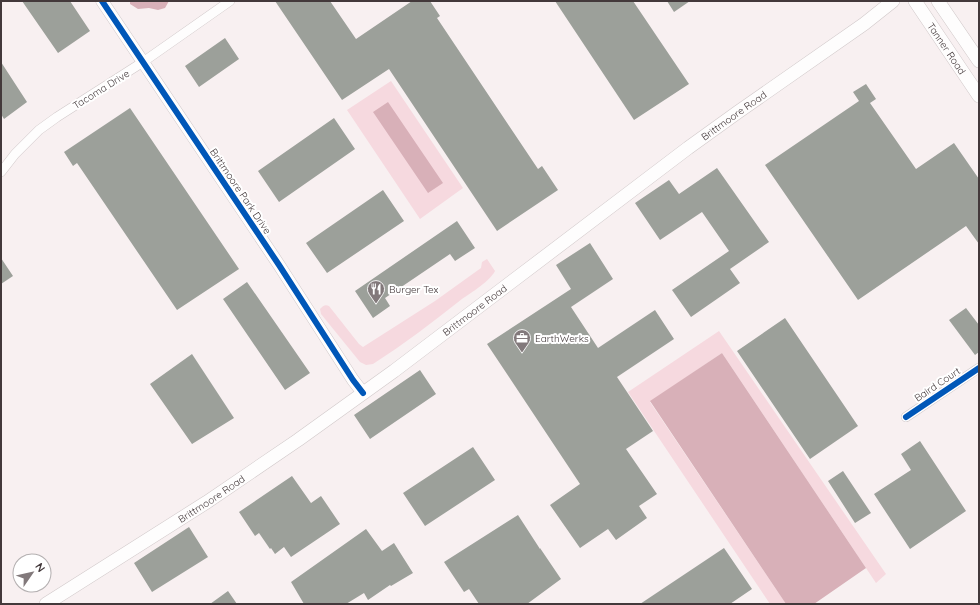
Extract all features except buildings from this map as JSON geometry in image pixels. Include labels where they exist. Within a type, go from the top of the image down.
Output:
[{"type":"main road","name":"Brittmoore Road","points":[[46,604],[207,502],[363,394],[688,148],[864,24],[893,1]]},
{"type":"main road","name":"Tanner Road","points":[[915,1],[979,96]]},
{"type":"main road","name":"Tanner Road","points":[[938,1],[979,61]]},
{"type":"street","name":"Brittmoore Park Drive","points":[[102,1],[279,265],[363,394]]},
{"type":"street","name":"Tacoma Drive","points":[[1,172],[15,154],[39,130],[56,117],[143,62],[230,1]]},
{"type":"street","name":"Baird Court","points":[[906,417],[979,368]]},
{"type":"shaded area","points":[[130,1],[169,1],[165,8],[158,10],[149,8],[138,9],[130,4]]},
{"type":"shaded area","points":[[391,81],[463,188],[420,219],[347,110]]},
{"type":"shaded area","points":[[388,102],[443,183],[428,193],[373,112]]},
{"type":"shaded area","points":[[487,259],[495,271],[489,279],[418,333],[373,364],[366,365],[360,362],[321,314],[320,309],[326,305],[329,306],[363,347],[435,301],[481,268],[482,262]]},
{"type":"shaded area","points":[[719,331],[886,574],[876,583],[722,353],[650,402],[786,604],[770,604],[628,392]]},
{"type":"shaded area","points":[[722,353],[866,568],[814,604],[786,604],[650,401]]},
{"type":"cycle path","points":[[102,1],[363,393]]},
{"type":"cycle path","points":[[906,417],[979,368]]},
{"type":"place","name":"Burger Tex","points":[[376,304]]},
{"type":"place","name":"EarthWerks","points":[[522,353]]}]
